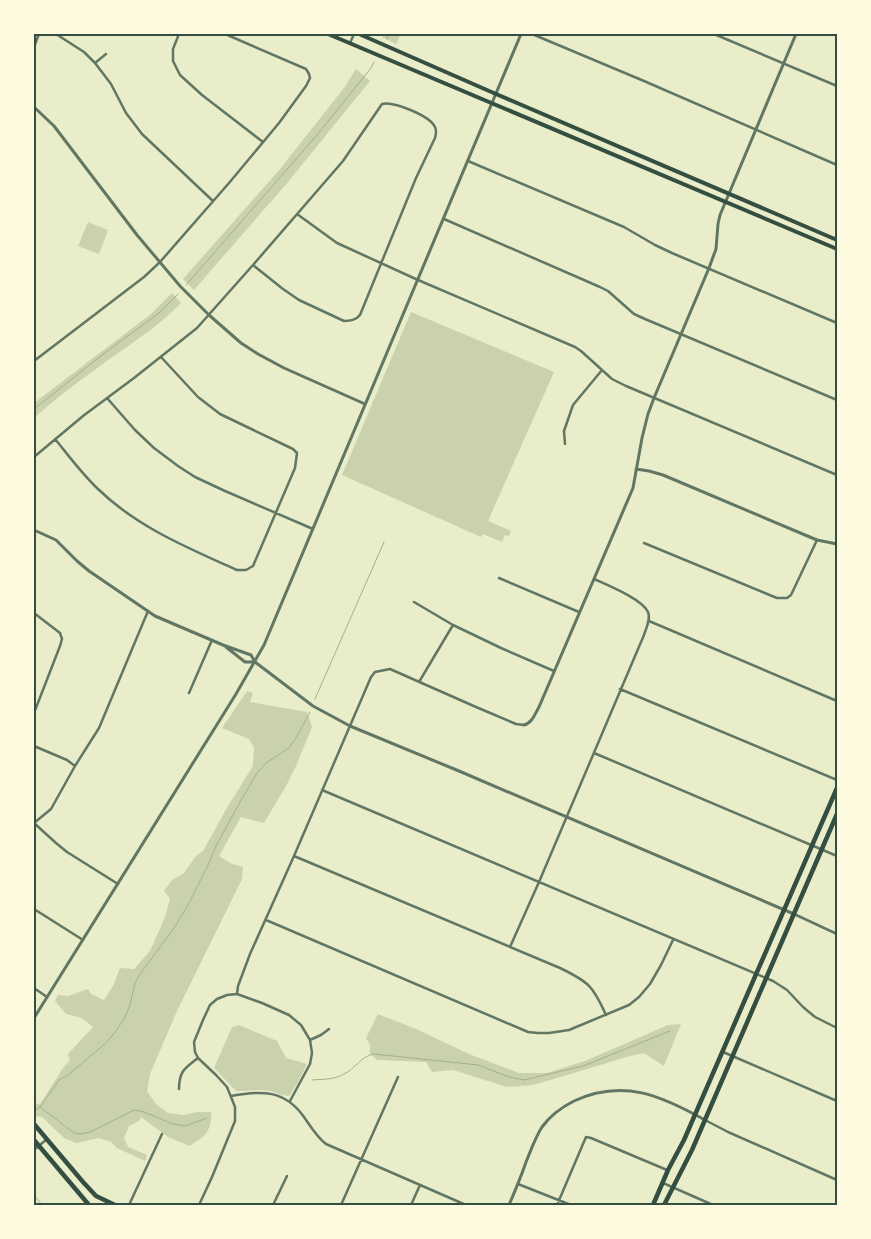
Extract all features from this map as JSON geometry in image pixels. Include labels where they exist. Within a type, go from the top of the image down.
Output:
[{"type":"main road","points":[[328,34],[837,249]]},
{"type":"main road","points":[[359,34],[837,240]]},
{"type":"main road","points":[[604,150],[608,142]]},
{"type":"main road","points":[[653,1205],[723,1052],[837,788]]},
{"type":"main road","points":[[664,1205],[692,1150],[837,814]]},
{"type":"main road","points":[[34,1124],[96,1196],[115,1205]]},
{"type":"main road","points":[[34,1140],[89,1205]]},
{"type":"street","points":[[34,47],[39,34]]},
{"type":"street","points":[[56,34],[84,52],[95,63],[111,84],[126,113],[142,134],[213,201]]},
{"type":"street","points":[[179,34],[173,49],[173,62],[180,75],[263,142]]},
{"type":"street","points":[[34,360],[144,277],[160,262],[279,123],[306,86],[310,78],[306,69],[224,34]]},
{"type":"street","points":[[350,43],[354,34]]},
{"type":"street","points":[[34,1018],[264,645],[521,34]]},
{"type":"street","points":[[532,34],[837,165]]},
{"type":"street","points":[[716,34],[837,86]]},
{"type":"street","points":[[236,994],[247,962],[375,672],[390,669],[516,724],[524,725],[531,721],[633,488],[648,414],[716,249],[718,224],[729,193],[796,34]]},
{"type":"street","points":[[95,63],[106,54]]},
{"type":"street","points":[[34,458],[83,416],[197,328],[343,161],[382,104],[387,103],[405,108],[429,119],[435,126],[436,133],[357,319],[344,321],[299,300],[283,290],[254,265]]},
{"type":"street","points":[[34,107],[54,126],[108,197],[180,286],[209,315],[241,343],[258,354],[284,368],[365,404]]},
{"type":"street","points":[[468,161],[624,227],[655,245],[837,323]]},
{"type":"street","points":[[297,214],[337,243],[575,347],[612,379],[837,475]]},
{"type":"street","points":[[444,219],[600,287],[608,291],[634,314],[837,400]]},
{"type":"street","points":[[55,439],[98,489],[152,530],[237,570],[246,570],[253,566],[296,468],[296,453],[293,449],[220,414],[198,397],[161,357]]},
{"type":"street","points":[[565,444],[564,431],[573,405],[602,370]]},
{"type":"street","points":[[108,398],[135,430],[154,448],[195,477],[313,529]]},
{"type":"street","points":[[636,469],[663,475],[817,540],[837,544]]},
{"type":"street","points":[[34,530],[56,540],[89,571],[155,616],[251,655],[255,662],[313,706],[350,726],[794,914],[837,934]]},
{"type":"street","points":[[644,542],[777,598],[787,598],[791,595],[817,540]]},
{"type":"street","points":[[499,578],[580,612]]},
{"type":"street","points":[[510,947],[649,621],[649,613],[634,599],[594,579]]},
{"type":"street","points":[[414,602],[453,625],[554,671]]},
{"type":"street","points":[[118,884],[67,852],[34,823],[51,809],[99,728],[148,611]]},
{"type":"street","points":[[34,613],[60,633],[62,640],[34,713]]},
{"type":"street","points":[[649,621],[837,701]]},
{"type":"street","points":[[419,682],[453,625]]},
{"type":"street","points":[[189,693],[212,640]]},
{"type":"street","points":[[223,645],[245,662],[255,662]]},
{"type":"street","points":[[620,689],[837,780]]},
{"type":"street","points":[[34,746],[67,760],[75,766]]},
{"type":"street","points":[[594,753],[837,856]]},
{"type":"street","points":[[322,790],[756,974],[787,990],[815,1018],[837,1028]]},
{"type":"street","points":[[294,856],[580,978],[590,985],[606,1015]]},
{"type":"street","points":[[34,909],[83,940]]},
{"type":"street","points":[[266,920],[528,1032],[544,1033],[569,1030],[629,1005],[650,984],[673,940]]},
{"type":"street","points":[[34,988],[47,997]]},
{"type":"street","points":[[199,1205],[235,1121],[235,1107],[227,1087],[198,1058],[195,1052],[194,1042],[210,1005],[217,999],[236,994],[288,1015],[301,1025],[310,1040],[312,1053],[310,1064],[290,1101]]},
{"type":"street","points":[[310,1040],[329,1029]]},
{"type":"street","points":[[723,1052],[837,1101]]},
{"type":"street","points":[[179,1088],[182,1070],[198,1058]]},
{"type":"street","points":[[341,1205],[398,1077]]},
{"type":"street","points":[[509,1205],[537,1136],[544,1124],[562,1108],[584,1096],[604,1091],[624,1090],[640,1092],[660,1099],[728,1132],[837,1180]]},
{"type":"street","points":[[231,1096],[250,1092],[265,1092],[278,1095],[290,1101],[298,1108],[319,1139],[326,1144],[466,1205]]},
{"type":"street","points":[[129,1205],[162,1134]]},
{"type":"street","points":[[556,1205],[586,1137],[668,1170]]},
{"type":"street","points":[[34,1150],[47,1139]]},
{"type":"street","points":[[273,1205],[286,1176]]},
{"type":"street","points":[[663,1183],[713,1205]]},
{"type":"street","points":[[518,1184],[571,1205]]},
{"type":"street","points":[[411,1205],[420,1185]]},
{"type":"green space","points":[[384,34],[401,34],[396,44],[382,37]]},
{"type":"green space","points":[[356,69],[370,81],[288,182],[194,290],[183,279],[280,169],[344,88]]},
{"type":"green space","points":[[88,222],[108,230],[99,254],[78,246]]},
{"type":"green space","points":[[172,293],[181,303],[171,313],[70,388],[34,418],[34,403],[151,314]]},
{"type":"green space","points":[[411,312],[554,372],[488,521],[511,531],[509,536],[505,535],[502,542],[483,534],[481,537],[342,475]]},
{"type":"green space","points":[[247,691],[253,693],[250,702],[307,712],[312,727],[286,786],[264,823],[241,817],[219,856],[232,864],[243,867],[242,879],[177,1011],[150,1074],[147,1091],[156,1104],[168,1113],[184,1115],[197,1112],[211,1112],[209,1128],[204,1136],[190,1146],[168,1137],[141,1117],[139,1121],[129,1126],[124,1138],[128,1147],[147,1155],[145,1161],[117,1148],[111,1142],[99,1138],[76,1143],[64,1138],[42,1117],[34,1116],[34,1105],[41,1103],[70,1060],[68,1054],[93,1027],[82,1018],[66,1014],[55,1001],[58,995],[68,996],[88,989],[91,994],[104,1000],[113,986],[120,968],[134,969],[150,951],[165,917],[170,899],[164,891],[172,880],[183,874],[197,855],[203,851],[253,766],[254,747],[249,739],[222,728]]},
{"type":"green space","points":[[378,1014],[416,1029],[469,1054],[519,1073],[547,1073],[585,1061],[668,1025],[681,1024],[664,1066],[644,1053],[533,1085],[507,1087],[453,1070],[432,1072],[426,1062],[377,1060],[370,1054],[370,1045],[366,1038]]},
{"type":"green space","points":[[239,1025],[277,1041],[286,1058],[307,1064],[289,1096],[265,1090],[236,1091],[214,1068],[232,1027]]},
{"type":"waterway","points":[[387,39],[389,34]]},
{"type":"waterway","points":[[186,285],[317,135],[374,62]]},
{"type":"waterway","points":[[34,409],[159,313],[178,294]]},
{"type":"waterway","points":[[315,699],[384,542]]},
{"type":"waterway","points":[[34,1111],[40,1107],[59,1080],[68,1075],[106,1043],[116,1031],[130,1005],[135,983],[187,907],[216,846],[257,773],[266,763],[289,748],[310,712]]},
{"type":"waterway","points":[[312,1080],[340,1076],[348,1072],[365,1057],[374,1054],[478,1065],[509,1077],[524,1080],[583,1066],[670,1031]]},
{"type":"waterway","points":[[40,1107],[74,1133],[81,1134],[90,1132],[134,1110],[173,1124],[185,1126],[207,1118]]},
{"type":"waterway","points":[[34,1195],[42,1205]]}]
